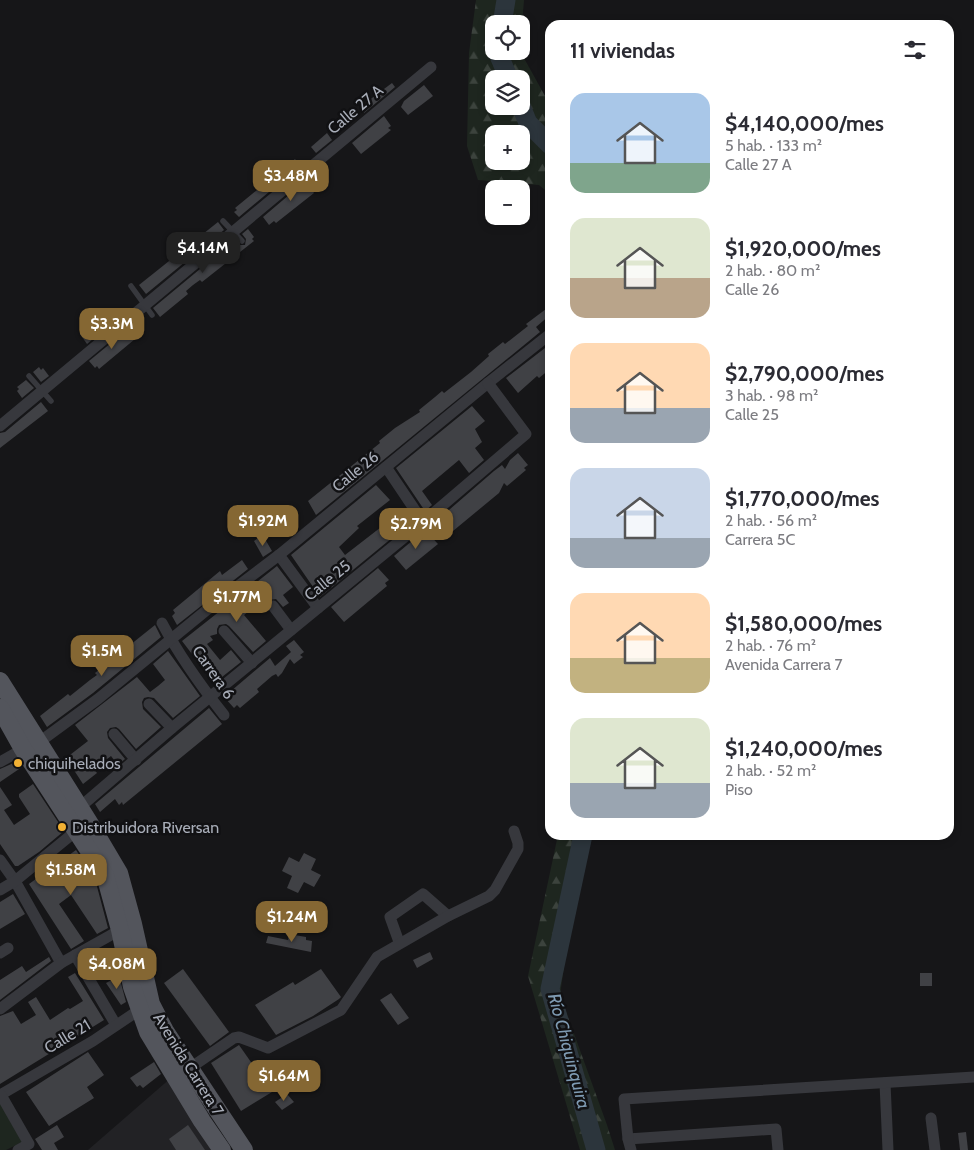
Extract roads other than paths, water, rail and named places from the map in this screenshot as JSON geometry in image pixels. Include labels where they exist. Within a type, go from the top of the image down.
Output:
[{"type":"main road","name":"Avenida Carrera 7","points":[[0,681],[31,746],[76,830],[105,876],[120,930],[132,988],[190,1068],[244,1150]]},
{"type":"main road","name":"Avenida Carrera 7","points":[[0,708],[79,808],[119,873],[133,924],[148,1032],[202,1121],[222,1150]]},
{"type":"street","name":"Calle 27 A","points":[[0,426],[431,67]]},
{"type":"street","name":"Calle 26","points":[[31,746],[98,700],[545,338]]},
{"type":"street","name":"Calle 25","points":[[79,808],[172,728],[423,522],[526,434],[488,383]]},
{"type":"street","points":[[386,467],[423,522]]},
{"type":"street","points":[[279,555],[318,608]]},
{"type":"street","points":[[273,606],[291,630]]},
{"type":"street","name":"Carrera 6","points":[[162,623],[171,640],[210,698],[224,715]]},
{"type":"street","points":[[224,631],[252,663]]},
{"type":"street","points":[[149,704],[172,728]]},
{"type":"street","points":[[114,734],[136,760]]},
{"type":"street","points":[[0,762],[31,746]]},
{"type":"street","points":[[0,890],[15,881],[76,830]]},
{"type":"street","points":[[190,1068],[234,1038],[240,1037],[268,1048],[341,1010],[374,959],[399,942],[488,896],[495,890],[518,849],[514,831]]},
{"type":"street","points":[[0,860],[15,881],[61,964]]},
{"type":"street","points":[[399,942],[390,917],[391,915],[423,894],[448,916]]},
{"type":"street","points":[[0,1009],[61,964],[120,930]]},
{"type":"street","points":[[75,956],[116,1025]]},
{"type":"street","name":"Calle 21","points":[[0,1095],[93,1041],[145,1006]]},
{"type":"street","points":[[778,1150],[776,1129],[630,1145],[624,1099],[974,1077]]},
{"type":"street","points":[[885,1083],[888,1150]]},
{"type":"street","points":[[0,1095],[29,1144],[18,1150]]},
{"type":"street","points":[[931,1118],[935,1150]]},
{"type":"lane","points":[[224,221],[242,241]]},
{"type":"lane","points":[[132,286],[152,315]]},
{"type":"lane","points":[[29,376],[52,401]]},
{"type":"waterway","name":"Río Chiquinquira","points":[[504,15],[506,0]]},
{"type":"waterway","name":"Río Chiquinquira","points":[[501,60],[505,70]]},
{"type":"waterway","name":"Río Chiquinquira","points":[[525,115],[528,123],[545,140]]},
{"type":"waterway","name":"Río Chiquinquira","points":[[582,840],[550,989],[596,1150]]},
{"type":"place","name":"chiquihelados","points":[[18,763]]},
{"type":"place","name":"Distribuidora Riversan","points":[[62,827]]}]
